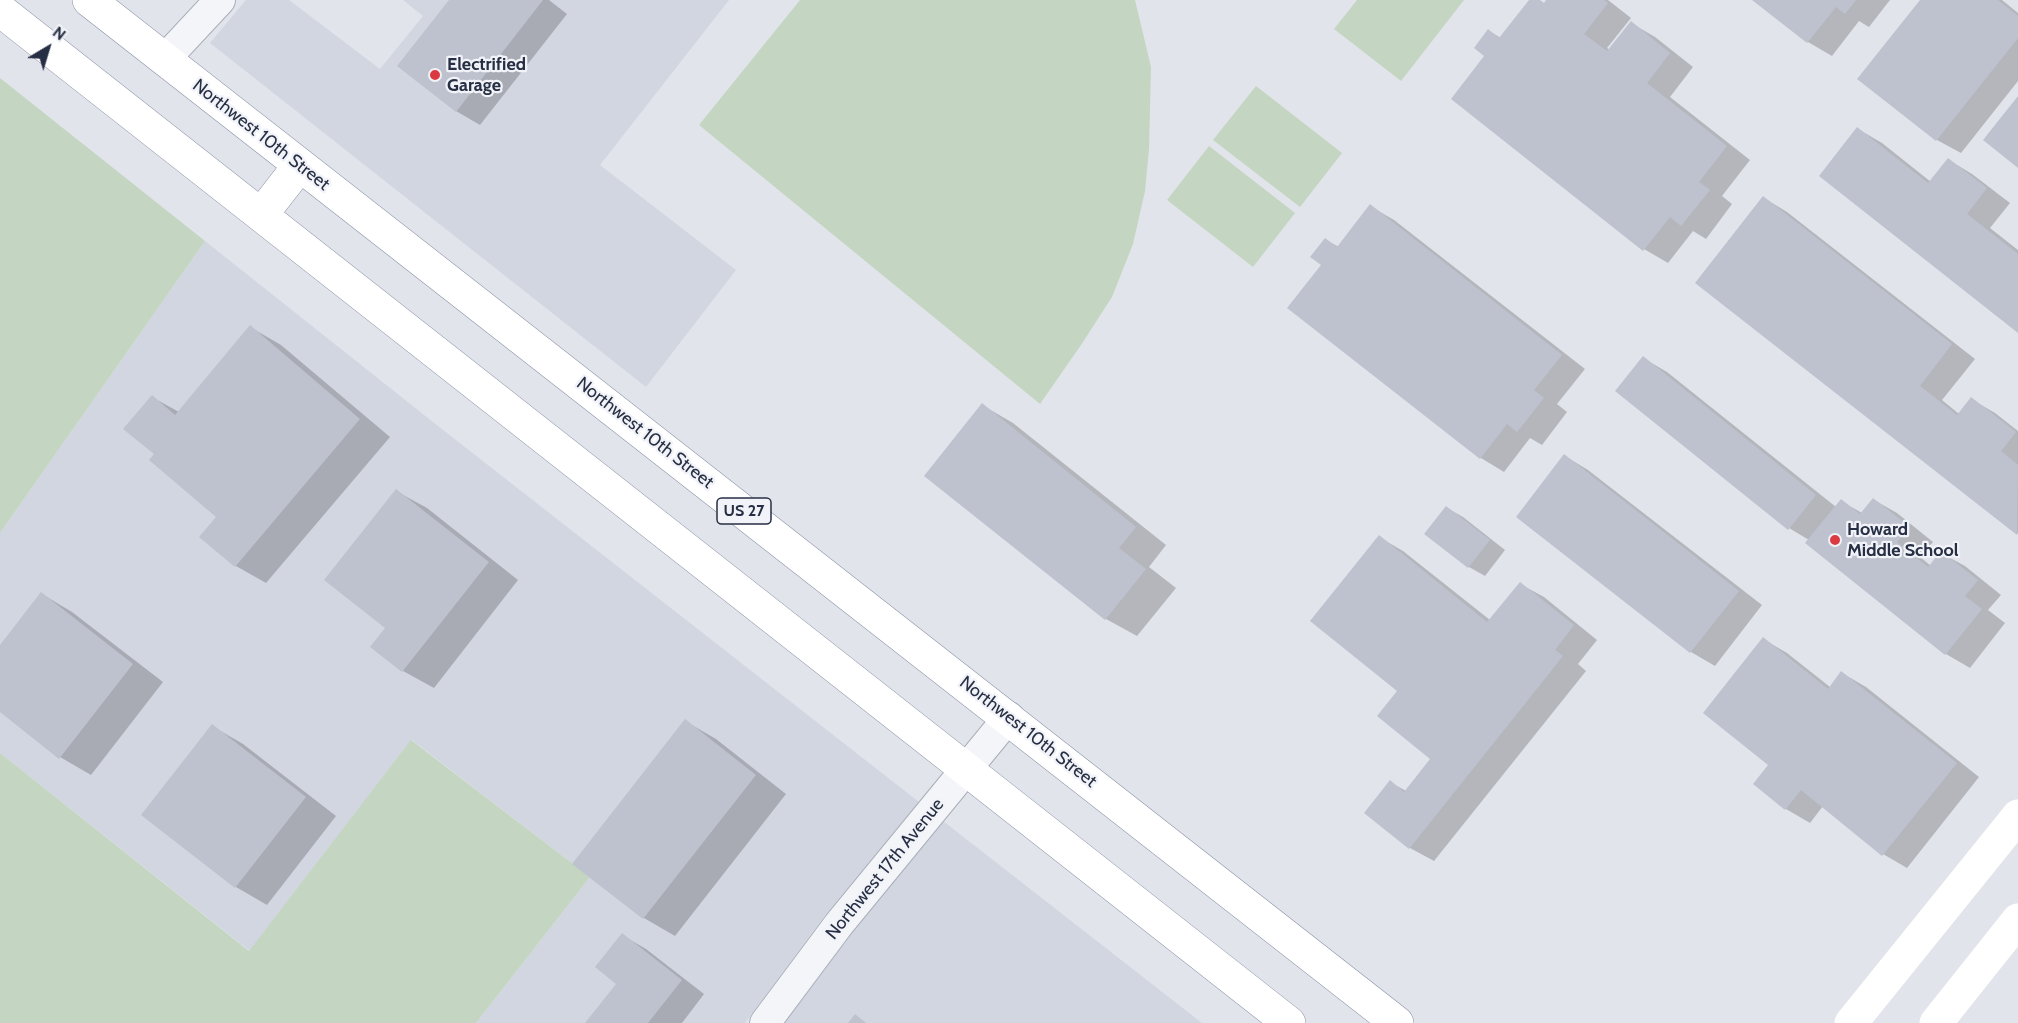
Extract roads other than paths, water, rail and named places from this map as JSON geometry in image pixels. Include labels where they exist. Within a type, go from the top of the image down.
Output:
[{"type":"main road","name":"Northwest 10th Street","points":[[89,0],[1009,717],[1397,1023]]},
{"type":"main road","points":[[0,10],[1289,1023]]},
{"type":"main road","points":[[261,215],[300,165]]},
{"type":"main road","points":[[1851,1023],[2018,816]]},
{"type":"main road","points":[[1936,1023],[2018,920]]},
{"type":"street","points":[[165,59],[220,0]]},
{"type":"street","name":"Northwest 17th Avenue","points":[[765,1023],[839,924],[1009,717]]},
{"type":"place","name":"Electrified Garage","points":[[435,75]]},
{"type":"place","name":"Howard Middle School","points":[[1835,540]]}]
